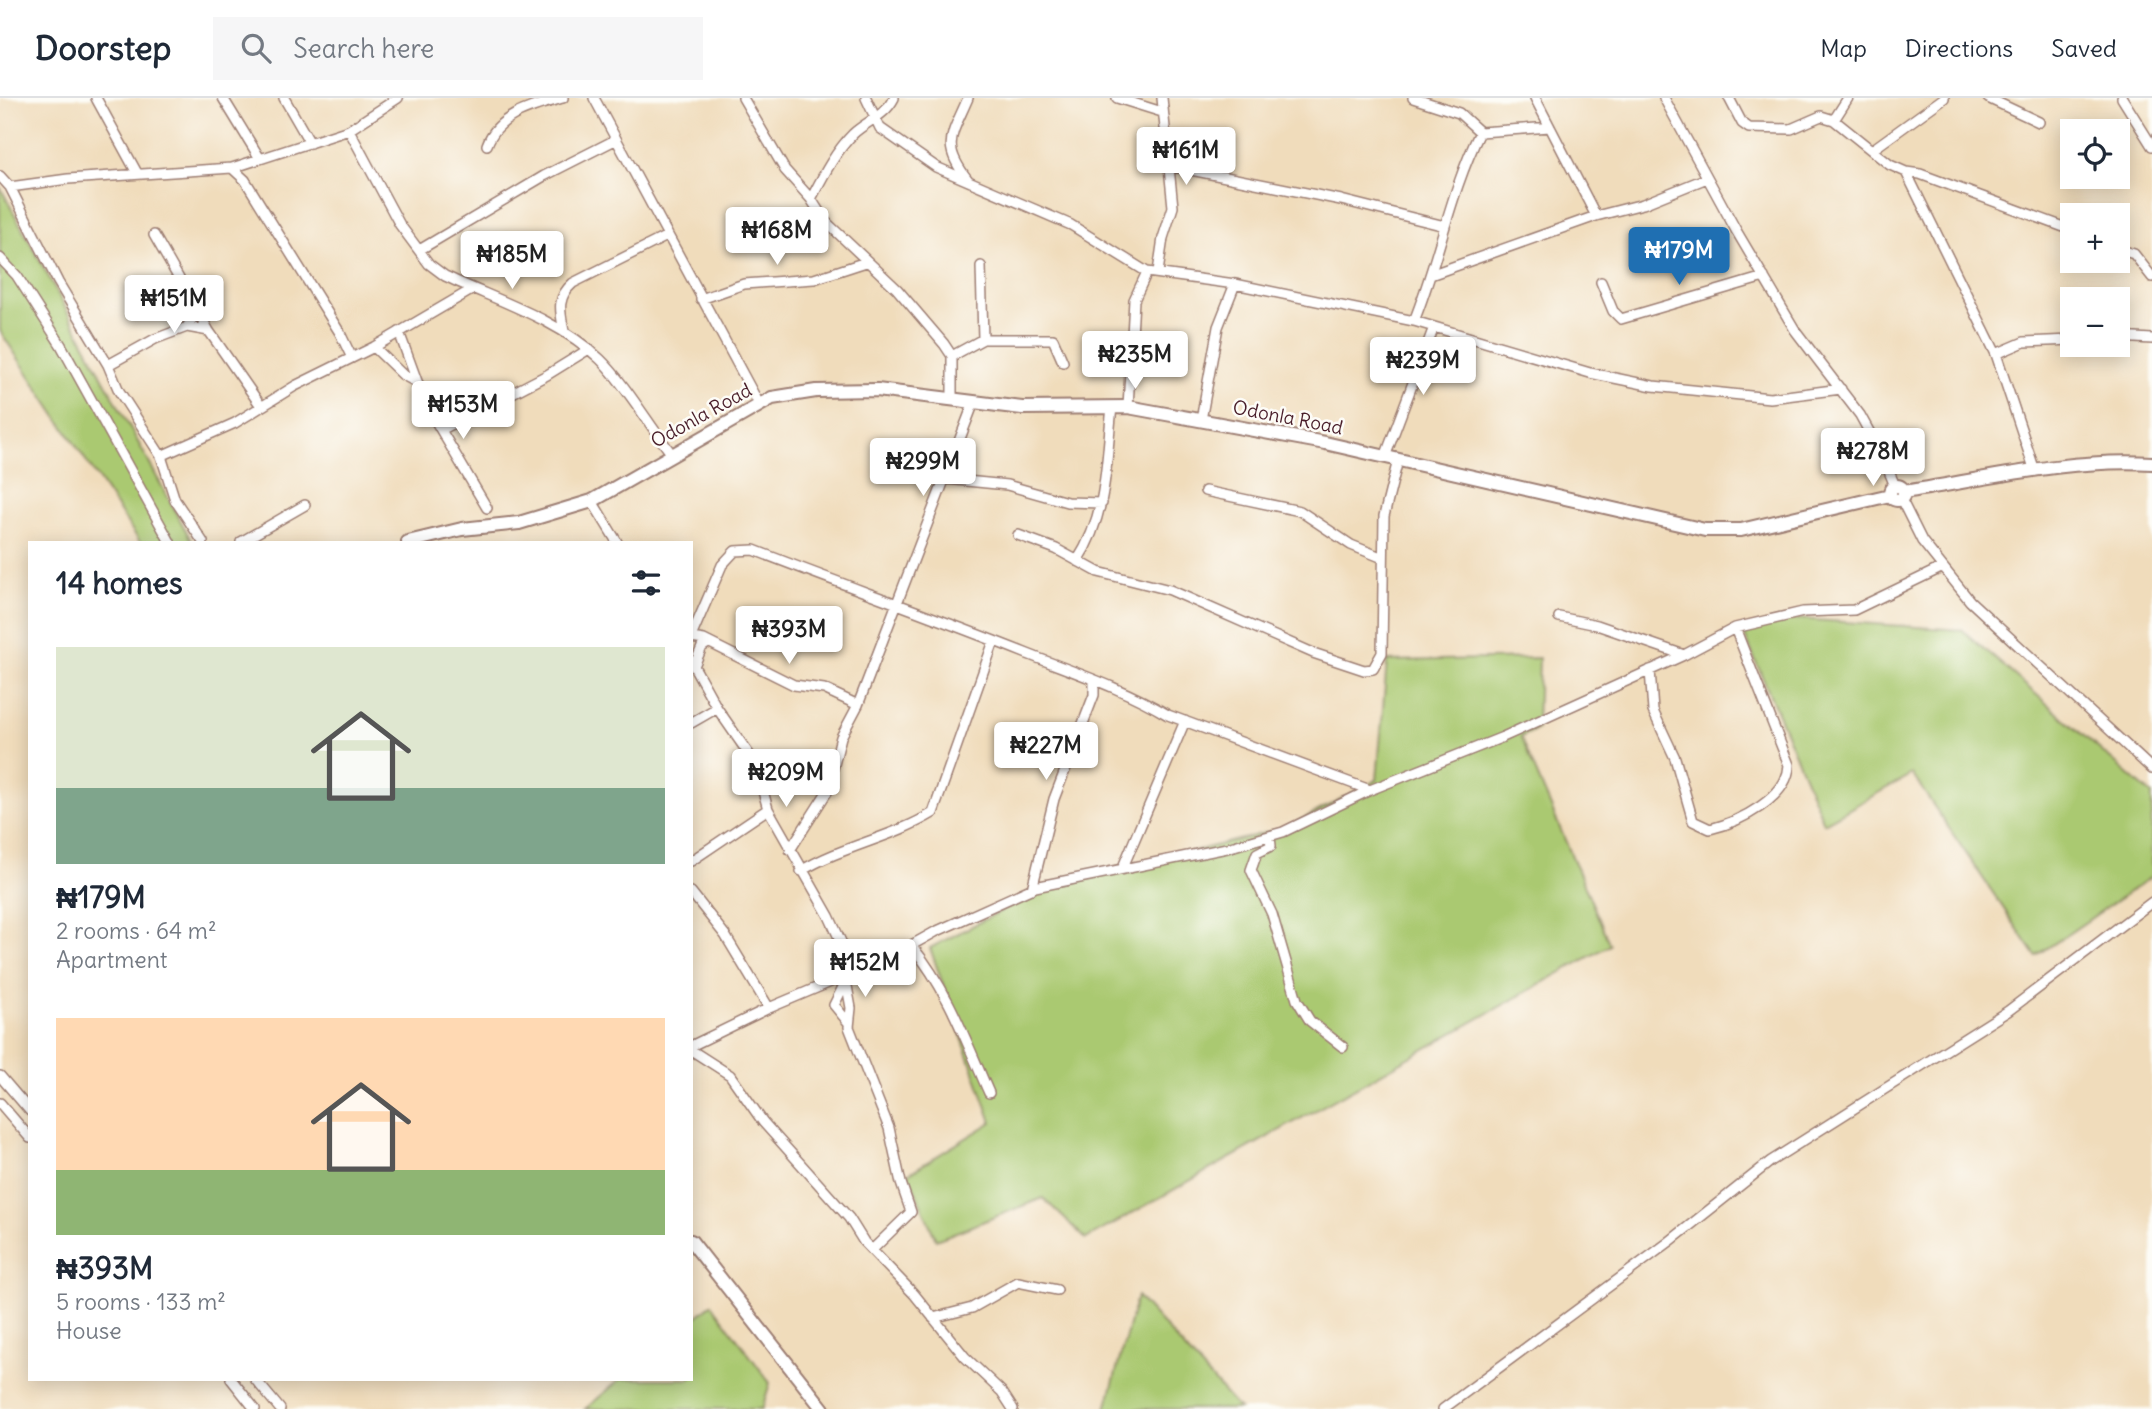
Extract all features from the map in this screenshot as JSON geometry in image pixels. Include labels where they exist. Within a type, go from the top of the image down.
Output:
[{"type":"street","points":[[96,98],[137,173]]},
{"type":"street","points":[[223,98],[259,157]]},
{"type":"street","points":[[284,98],[310,143]]},
{"type":"street","points":[[10,187],[137,173],[232,168],[259,157],[288,152],[349,130],[398,98]]},
{"type":"street","points":[[487,145],[492,131],[501,122],[530,107],[563,98]]},
{"type":"street","points":[[594,98],[759,404]]},
{"type":"street","points":[[743,98],[785,170],[811,199],[825,221],[897,289],[952,356],[952,398]]},
{"type":"street","points":[[866,98],[874,120],[887,133],[936,167],[1070,225],[1147,272],[1235,284],[1414,321],[1590,373],[1653,386],[1770,398],[1841,389]]},
{"type":"street","points":[[811,199],[842,146],[887,109],[894,98]]},
{"type":"street","points":[[968,98],[950,147],[952,158],[972,184]]},
{"type":"street","points":[[1117,98],[1163,112]]},
{"type":"street","points":[[1158,272],[1163,238],[1173,207],[1171,166],[1162,98]]},
{"type":"street","points":[[1413,98],[1459,113],[1480,132],[1550,127]]},
{"type":"street","points":[[1535,98],[1595,216]]},
{"type":"street","points":[[1664,98],[1795,330],[1841,389],[1873,437],[1897,493],[1922,541],[1941,568],[1970,601],[2152,769]]},
{"type":"street","points":[[1729,98],[1742,123],[1749,128],[1791,129],[1810,118],[1821,116],[1834,120],[1880,159],[1906,172],[1920,174],[2060,226]]},
{"type":"street","points":[[1834,120],[1849,98]]},
{"type":"street","points":[[1872,150],[1944,98]]},
{"type":"street","points":[[1988,98],[2039,122]]},
{"type":"street","points":[[2122,98],[2152,146]]},
{"type":"street","points":[[349,130],[400,225],[436,270],[564,331],[589,349],[603,361],[671,453]]},
{"type":"street","points":[[1414,321],[1433,274],[1462,171],[1480,132]]},
{"type":"street","points":[[421,249],[544,176],[615,140]]},
{"type":"street","points":[[1171,166],[1341,200],[1445,226]]},
{"type":"street","points":[[232,168],[245,180],[340,333],[352,358]]},
{"type":"street","points":[[1906,172],[1996,354],[2035,471]]},
{"type":"street","points":[[0,176],[10,187],[58,282],[108,365],[120,391],[161,456],[175,500],[202,541]]},
{"type":"street","points":[[1433,274],[1595,216],[1643,204],[1707,178]]},
{"type":"street","points":[[155,235],[209,331],[261,406]]},
{"type":"street","points":[[564,331],[559,304],[564,291],[573,283],[667,236]]},
{"type":"street","points":[[2130,253],[2134,254],[2152,277]]},
{"type":"street","points":[[1,260],[17,276],[61,345],[169,541]]},
{"type":"street","points":[[701,299],[744,284],[814,279],[866,262]]},
{"type":"street","points":[[981,266],[983,339]]},
{"type":"street","points":[[1128,407],[1134,300],[1147,272]]},
{"type":"street","points":[[1601,282],[1614,311],[1621,318],[1764,277]]},
{"type":"street","points":[[1201,420],[1218,327],[1235,284]]},
{"type":"street","points":[[161,456],[235,424],[261,406],[374,347],[473,289]]},
{"type":"street","points":[[187,327],[197,311]]},
{"type":"street","points":[[108,365],[155,339],[187,327],[209,331]]},
{"type":"street","points":[[1018,535],[1056,549],[1098,572],[1170,590],[1313,653],[1364,670],[1373,669],[1382,653],[1384,516],[1392,459],[1433,327]]},
{"type":"street","points":[[399,332],[418,383],[450,450],[487,508]]},
{"type":"street","points":[[2130,338],[2152,339]]},
{"type":"street","points":[[952,356],[983,339],[1053,339],[1063,362]]},
{"type":"street","points":[[1996,354],[2024,342],[2060,340]]},
{"type":"street","points":[[374,347],[403,374],[418,383]]},
{"type":"street","points":[[442,430],[547,375],[589,349]]},
{"type":"street","name":"Odonla Road","points":[[412,541],[462,529],[519,523],[592,500],[759,404],[772,398],[816,391],[877,390],[1022,408],[1128,407],[1392,459],[1713,531],[1771,524],[1897,493],[2035,471],[2121,461],[2152,463]]},
{"type":"street","points":[[790,850],[827,792],[841,737],[858,705],[974,402]]},
{"type":"street","points":[[1077,561],[1092,536],[1102,503],[1112,407]]},
{"type":"street","points":[[946,479],[1007,485],[1067,502],[1102,503]]},
{"type":"street","points":[[1206,491],[1300,511],[1351,545],[1383,558]]},
{"type":"street","points":[[592,500],[616,541]]},
{"type":"street","points":[[244,541],[304,506]]},
{"type":"street","points":[[693,634],[722,565],[735,551],[745,548],[898,603],[1094,680],[1185,721],[1370,790]]},
{"type":"street","points":[[693,1047],[769,1008],[845,978],[936,932],[1032,889],[1123,867],[1227,848],[1270,836],[1370,790],[1503,737],[1684,655],[1735,628],[1803,612],[1854,610],[1919,582],[1941,568]]},
{"type":"street","points":[[1559,617],[1597,625],[1684,655]]},
{"type":"street","points":[[700,620],[706,641],[693,664],[717,708],[755,763],[768,809],[829,916],[855,972]]},
{"type":"street","points":[[1650,670],[1653,711],[1675,758],[1693,821],[1710,829],[1739,817],[1776,795],[1786,780],[1789,765],[1735,628]]},
{"type":"street","points":[[693,638],[706,641],[794,685],[824,690],[858,705]]},
{"type":"street","points":[[801,871],[819,860],[860,846],[933,813],[994,641]]},
{"type":"street","points":[[1032,889],[1054,799],[1094,695],[1094,680]]},
{"type":"street","points":[[693,722],[717,708]]},
{"type":"street","points":[[1123,867],[1185,721]]},
{"type":"street","points":[[693,860],[768,809]]},
{"type":"street","points":[[1270,836],[1271,846],[1257,853],[1253,860],[1254,880],[1272,914],[1297,1000],[1310,1021],[1343,1047]]},
{"type":"street","points":[[693,895],[725,935],[769,1008]]},
{"type":"street","points":[[1443,1409],[1669,1242],[1771,1161],[2008,1011],[2152,902]]},
{"type":"street","points":[[912,946],[935,974],[948,997],[989,1093]]},
{"type":"street","points":[[845,978],[851,1007],[848,1022]]},
{"type":"street","points":[[845,978],[834,1005],[848,1022],[889,1128],[901,1183],[911,1212],[872,1250]]},
{"type":"street","points":[[703,1056],[705,1040]]},
{"type":"street","points":[[693,1049],[730,1075],[763,1122],[849,1218],[872,1250],[965,1357],[1002,1392],[1013,1409]]},
{"type":"street","points":[[0,1076],[28,1109]]},
{"type":"street","points":[[0,1103],[28,1136]]},
{"type":"street","points":[[693,1244],[823,1409]]},
{"type":"street","points":[[933,1318],[972,1308],[1018,1282],[1057,1290]]},
{"type":"street","points":[[233,1381],[256,1409]]},
{"type":"street","points":[[258,1381],[280,1409]]},
{"type":"green space","points":[[0,187],[191,541],[139,541],[0,331]]},
{"type":"green space","points":[[1799,619],[1962,630],[2152,795],[2151,877],[2036,956],[1912,774],[1824,823],[1742,629]]},
{"type":"green space","points":[[1539,658],[1537,729],[1521,737],[1610,945],[1086,1239],[1043,1198],[936,1240],[908,1174],[992,1122],[930,948],[1037,892],[1288,827],[1377,780],[1387,661]]},
{"type":"green space","points":[[1137,1296],[1239,1409],[1106,1409]]},
{"type":"green space","points":[[712,1304],[770,1383],[762,1409],[585,1409],[619,1381],[693,1381],[693,1319]]}]
